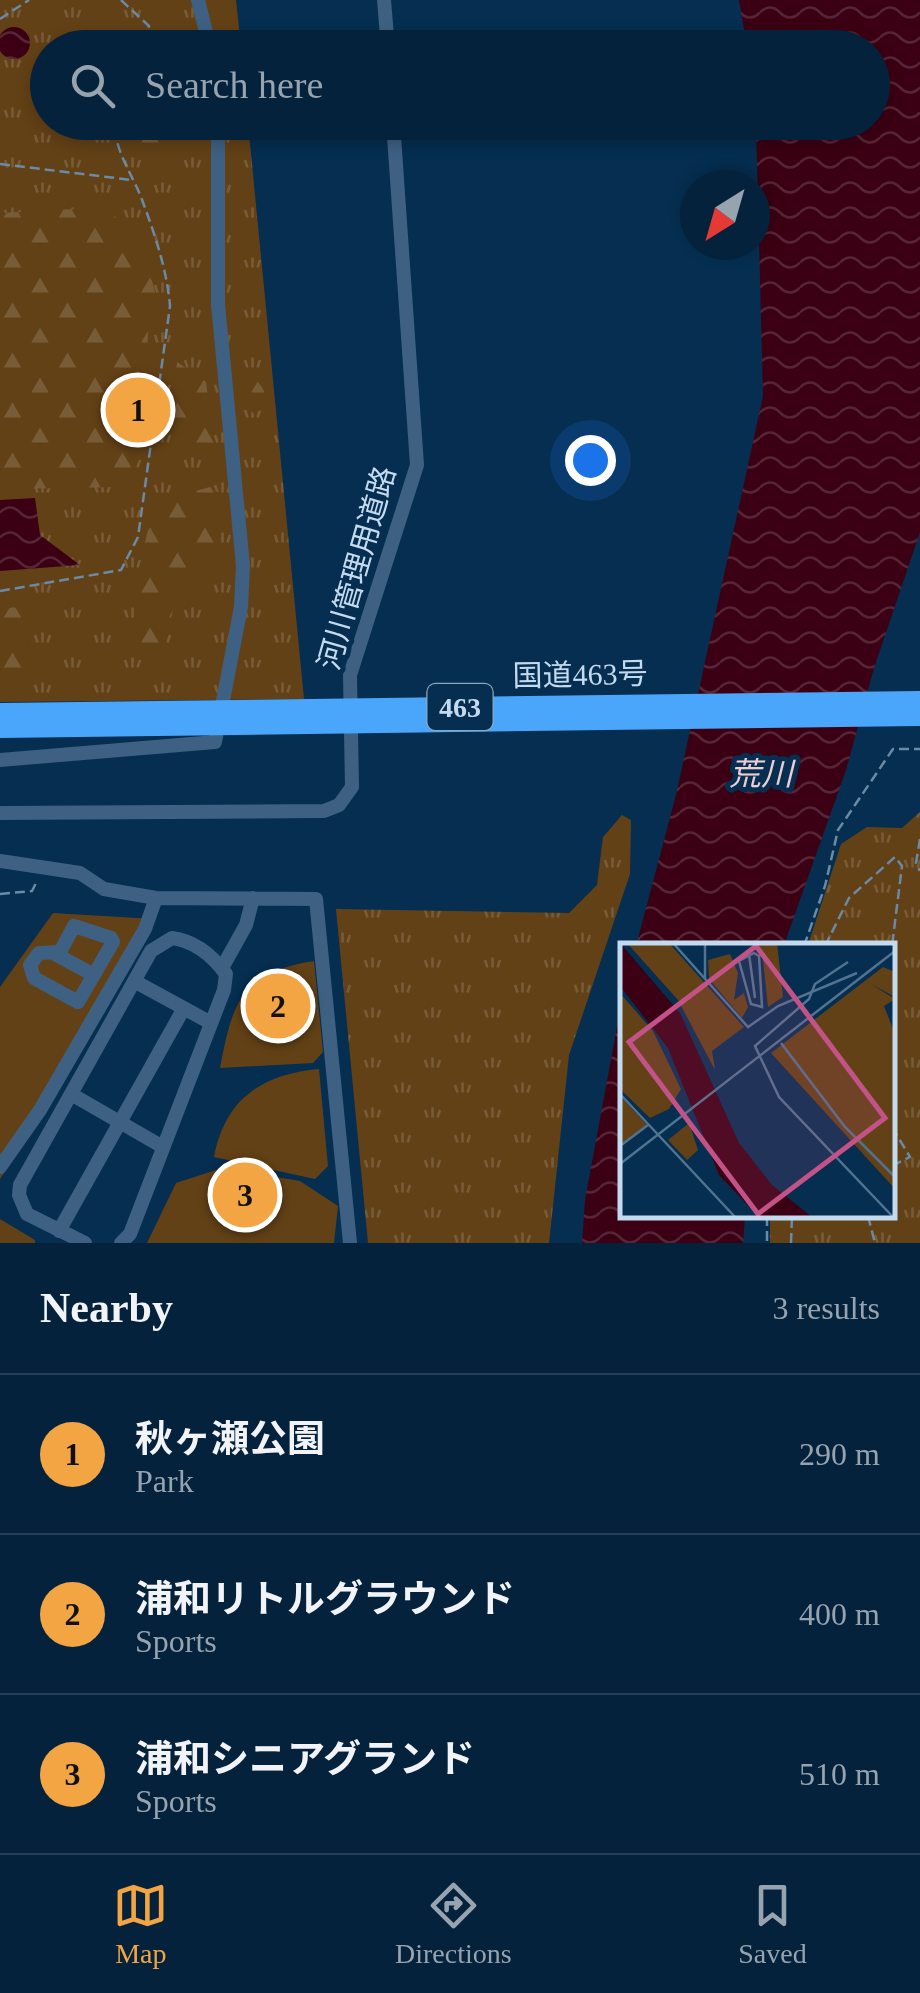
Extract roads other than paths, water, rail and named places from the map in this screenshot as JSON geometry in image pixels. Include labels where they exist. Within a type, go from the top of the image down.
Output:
[{"type":"highway","name":"国道463号","points":[[0,714],[920,701]]},
{"type":"highway","name":"国道463号","points":[[0,728],[920,716]]},
{"type":"street","points":[[198,0],[206,30]]},
{"type":"street","points":[[384,0],[386,30]]},
{"type":"street","points":[[0,760],[215,742],[242,606],[243,566],[218,304],[218,140]]},
{"type":"street","name":"河川管理用道路","points":[[0,813],[324,811],[340,805],[352,787],[350,674],[417,466],[394,140]]},
{"type":"street","points":[[0,861],[80,873],[104,889],[156,898],[312,898],[318,902],[350,1243]]},
{"type":"street","points":[[0,1166],[40,1110],[140,936],[156,898]]},
{"type":"street","points":[[222,968],[246,925],[253,898]]},
{"type":"street","points":[[54,954],[74,926],[112,940]]},
{"type":"street","points":[[94,976],[54,954],[34,956],[30,972],[72,1000],[81,1000],[94,976],[112,940],[120,933],[140,936]]},
{"type":"street","points":[[85,1243],[27,1214],[18,1194],[151,951],[172,938],[186,940],[222,968],[226,974],[224,990],[130,1234],[121,1243]]},
{"type":"street","points":[[134,981],[211,1023]]},
{"type":"street","points":[[59,1231],[184,1008]]},
{"type":"street","points":[[71,1094],[163,1147]]},
{"type":"water","name":"荒川","points":[[739,0],[920,0],[920,532],[874,668],[846,770],[785,943],[637,943],[676,795],[763,396],[760,260],[770,260],[770,170],[757,170],[756,140],[890,140],[890,30],[744,30]]},
{"type":"water","points":[[8,28],[20,28],[29,37],[29,49],[20,58],[8,58],[-1,49],[-1,37]]},
{"type":"water","points":[[35,498],[40,535],[80,565],[0,571],[0,500]]},
{"type":"water","points":[[620,1011],[620,1218],[745,1218],[743,1243],[582,1243],[585,1200]]},
{"type":"place","name":"秋ヶ瀬公園","points":[[138,410]]},
{"type":"place","name":"浦和リトルグラウンド","points":[[278,1006]]},
{"type":"place","name":"浦和シニアグランド","points":[[245,1195]]}]
